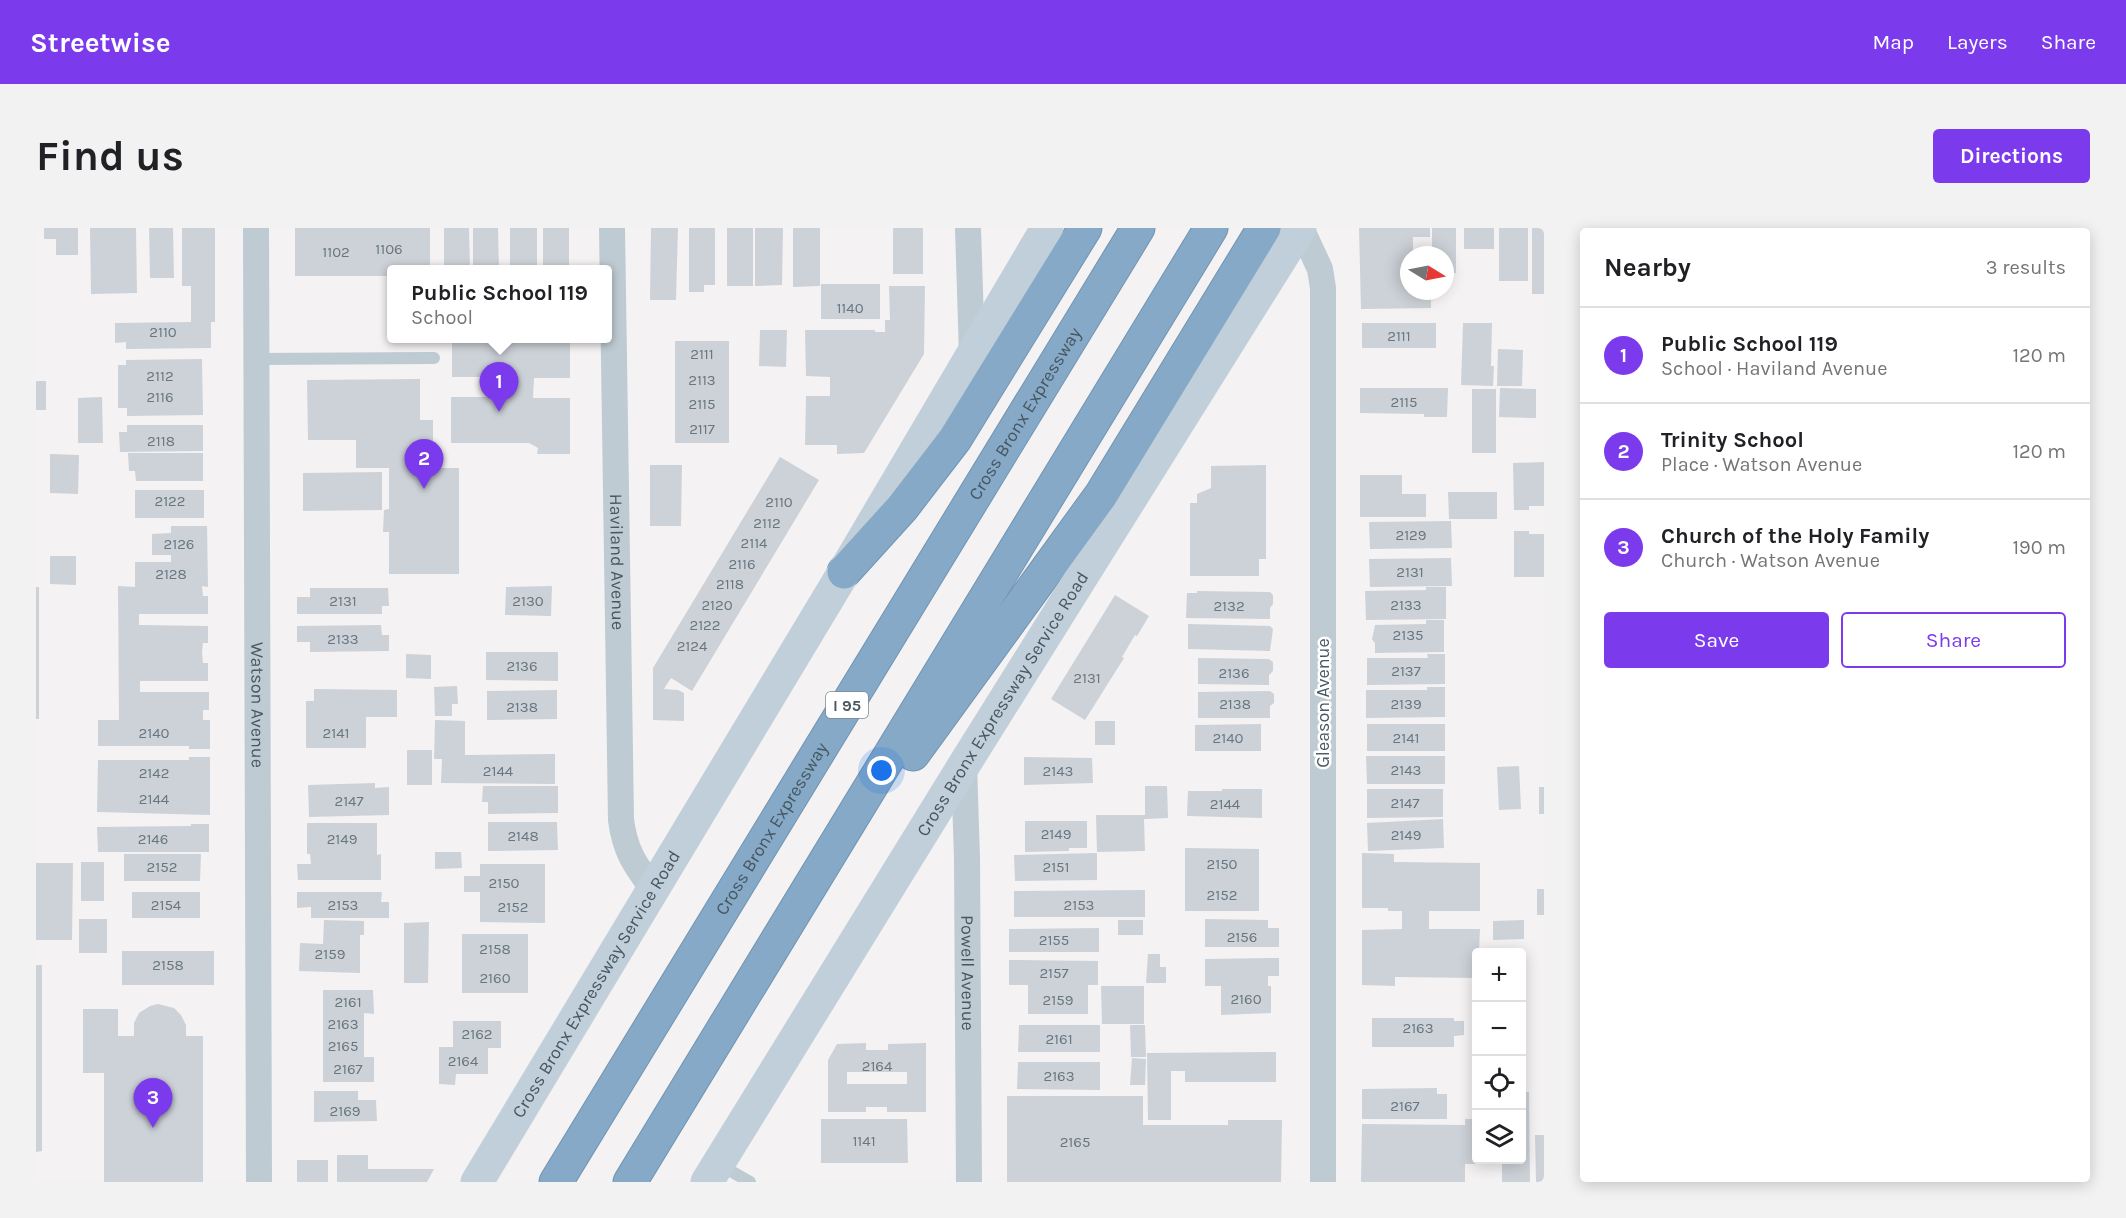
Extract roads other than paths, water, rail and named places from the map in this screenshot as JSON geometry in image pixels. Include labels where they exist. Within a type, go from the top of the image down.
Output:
[{"type":"highway","points":[[844,572],[902,508],[955,440],[1085,228]]},
{"type":"highway","name":"Cross Bronx Expressway","points":[[556,1182],[1138,228]]},
{"type":"highway","points":[[630,1182],[1211,228]]},
{"type":"highway","points":[[777,940],[1080,526],[1264,228]]},
{"type":"main road","name":"Cross Bronx Expressway Service Road","points":[[477,1182],[844,572],[1047,228]]},
{"type":"main road","name":"Cross Bronx Expressway Service Road","points":[[712,1173],[964,765],[1301,228]]},
{"type":"street","name":"Watson Avenue","points":[[256,228],[259,1182]]},
{"type":"street","name":"Haviland Avenue","points":[[612,228],[621,820],[627,851],[634,865],[653,889]]},
{"type":"street","points":[[968,228],[972,354]]},
{"type":"street","name":"Gleason Avenue","points":[[1301,228],[1320,268],[1323,288],[1323,1182]]},
{"type":"street","name":"Powell Avenue","points":[[964,765],[967,859],[969,1182]]},
{"type":"lane","points":[[257,359],[434,358]]},
{"type":"lane","points":[[712,1173],[750,1182]]},
{"type":"place","name":"Public School 119","points":[[499,412]]},
{"type":"place","name":"Trinity School","points":[[424,489]]},
{"type":"place","name":"Church of the Holy Family","points":[[153,1128]]}]
